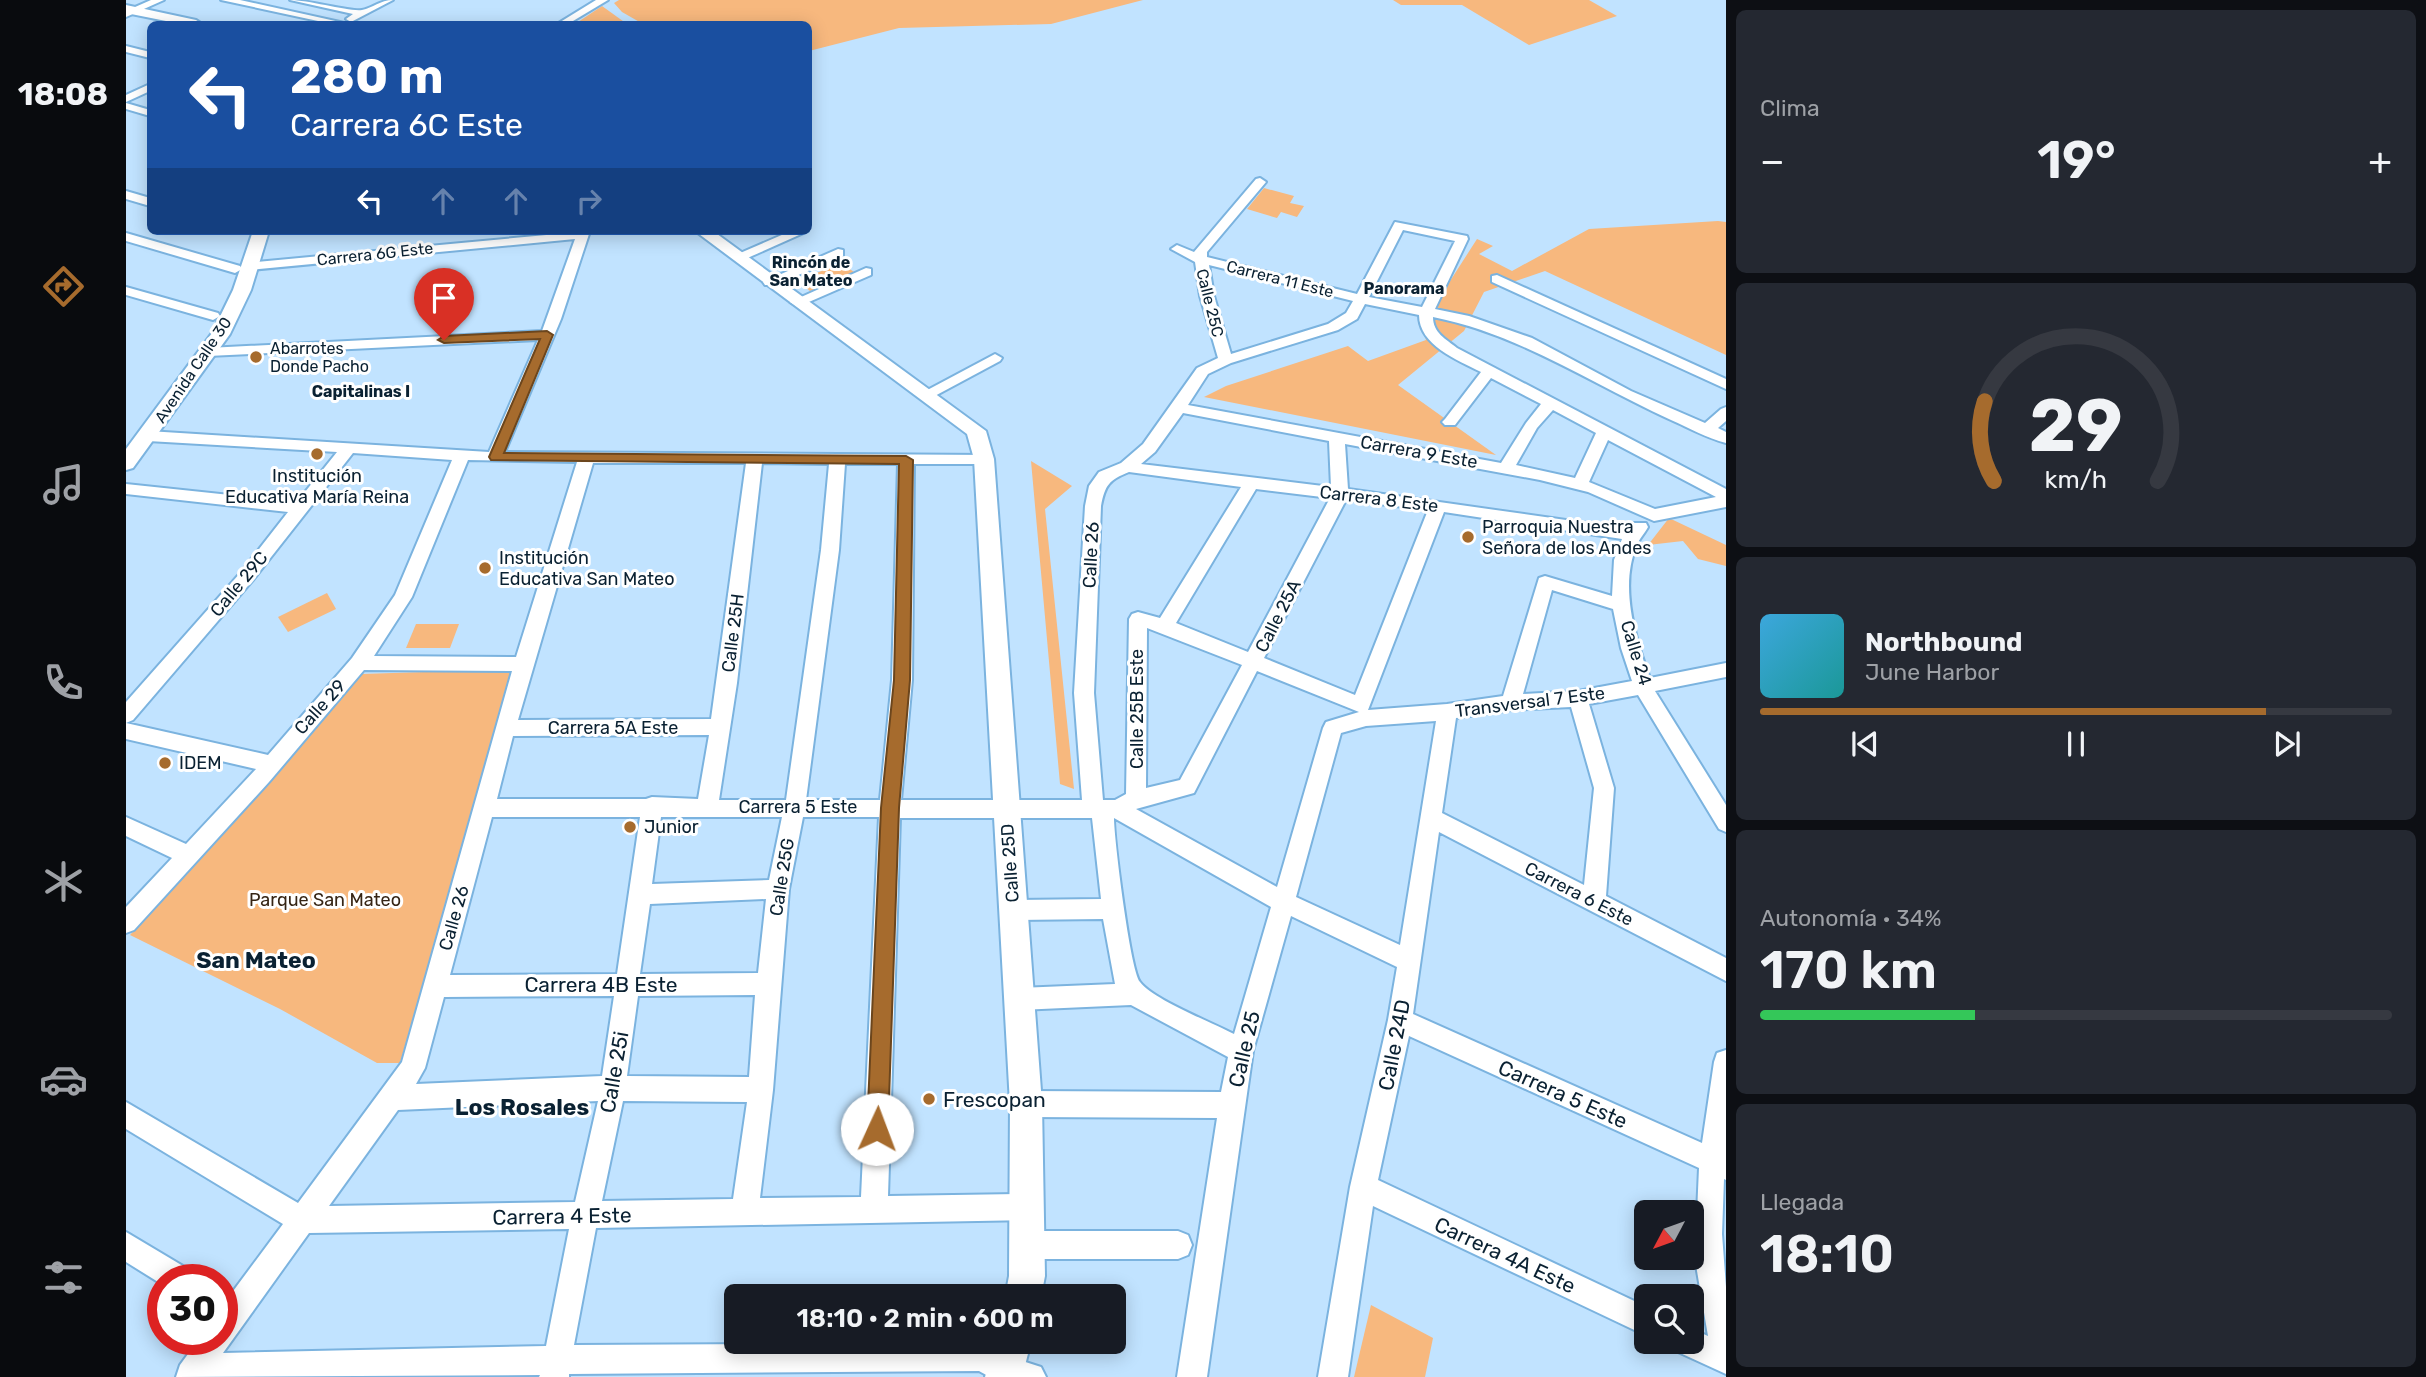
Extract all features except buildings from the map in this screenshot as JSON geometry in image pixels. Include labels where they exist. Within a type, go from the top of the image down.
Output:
[{"type":"main road","points":[[128,13],[151,21]]},
{"type":"main road","points":[[128,13],[177,21]]},
{"type":"main road","name":"Avenida Calle 30","points":[[126,463],[208,352],[234,310],[243,268],[255,235]]},
{"type":"main road","points":[[712,235],[770,282],[926,395]]},
{"type":"main road","name":"Avenida Calle 30","points":[[126,441],[179,373],[243,268]]},
{"type":"main road","name":"Calle 25D","points":[[926,395],[976,431],[985,459],[1026,1104],[1025,1284]]},
{"type":"street","points":[[128,13],[159,0]]},
{"type":"street","points":[[226,0],[328,21]]},
{"type":"street","points":[[295,0],[362,13]]},
{"type":"street","points":[[347,21],[388,0]]},
{"type":"street","points":[[570,21],[600,0]]},
{"type":"street","points":[[126,49],[147,54]]},
{"type":"street","points":[[138,82],[147,85]]},
{"type":"street","points":[[126,99],[147,88]]},
{"type":"street","points":[[126,106],[147,112]]},
{"type":"street","name":"Calle 25C","points":[[1226,360],[1199,260],[1200,252],[1260,182]]},
{"type":"street","points":[[126,205],[138,198]]},
{"type":"street","points":[[1226,360],[1333,327],[1352,316],[1360,306],[1360,299],[1399,225],[1462,239],[1426,313],[1426,325],[1434,337],[1489,371],[1726,496]]},
{"type":"street","name":"Carrera 6G Este","points":[[126,237],[243,268],[556,235]]},
{"type":"street","points":[[495,457],[547,335],[583,235]]},
{"type":"street","points":[[738,257],[792,235]]},
{"type":"street","name":"Carrera 11 Este","points":[[1177,249],[1199,260],[1360,299],[1464,319],[1527,341],[1626,394],[1726,438]]},
{"type":"street","points":[[770,282],[838,253]]},
{"type":"street","points":[[797,302],[866,272]]},
{"type":"street","points":[[1497,279],[1726,385]]},
{"type":"street","points":[[126,291],[213,316]]},
{"type":"street","points":[[208,352],[547,335]]},
{"type":"street","points":[[926,395],[995,358]]},
{"type":"street","name":"Calle 26","points":[[1112,806],[1084,693],[1093,506],[1097,486],[1105,476],[1127,467],[1149,448],[1179,408],[1202,370],[1226,360]]},
{"type":"street","points":[[1450,422],[1489,371]]},
{"type":"street","points":[[1506,468],[1531,426],[1550,404]]},
{"type":"street","name":"Carrera 9 Este","points":[[1179,408],[1580,484],[1654,515]]},
{"type":"street","points":[[1708,429],[1726,412]]},
{"type":"street","points":[[1580,484],[1604,432]]},
{"type":"street","points":[[148,436],[495,457],[985,459]]},
{"type":"street","points":[[1337,437],[1340,495]]},
{"type":"street","name":"Calle 29C","points":[[126,715],[247,576],[347,450]]},
{"type":"street","name":"Calle 29","points":[[126,923],[190,856],[359,663],[403,597],[455,477],[461,456]]},
{"type":"street","name":"Calle 26","points":[[238,1302],[302,1220],[413,1068],[523,664],[575,503],[587,456]]},
{"type":"street","name":"Calle 25H","points":[[707,807],[755,458]]},
{"type":"street","name":"Calle 25G","points":[[745,1211],[761,1090],[778,889],[794,807],[831,550],[837,460]]},
{"type":"street","points":[[874,1210],[890,808],[902,680],[906,460]]},
{"type":"street","name":"Carrera 8 Este","points":[[1127,467],[1438,506],[1631,535]]},
{"type":"street","points":[[1252,482],[1165,626],[1255,661],[1363,711],[1438,506]]},
{"type":"street","points":[[126,489],[301,508]]},
{"type":"street","name":"Calle 25A","points":[[1112,806],[1187,788],[1340,495]]},
{"type":"street","points":[[1631,535],[1654,515],[1726,501]]},
{"type":"street","name":"Calle 24","points":[[1631,535],[1620,574],[1622,606],[1643,686],[1716,789],[1726,823]]},
{"type":"street","points":[[1511,702],[1545,582],[1622,606]]},
{"type":"street","name":"Calle 25B Este","points":[[1131,987],[1113,909],[1112,806],[1138,619],[1165,626]]},
{"type":"street","points":[[359,663],[523,664]]},
{"type":"street","name":"Transversal 7 Este","points":[[1333,728],[1363,711],[1447,712],[1511,702],[1578,699],[1726,670]]},
{"type":"street","points":[[1578,699],[1604,788],[1594,901]]},
{"type":"street","name":"Calle 24D","points":[[1334,1377],[1363,1187],[1400,1020],[1433,818],[1447,712]]},
{"type":"street","name":"Carrera 5A Este","points":[[507,728],[718,727]]},
{"type":"street","name":"Calle 25","points":[[1192,1377],[1241,1051],[1333,728]]},
{"type":"street","points":[[126,732],[271,764]]},
{"type":"street","name":"Carrera 5 Este","points":[[485,808],[652,806],[1007,810],[1112,806],[1283,902],[1409,961]]},
{"type":"street","name":"Calle 25i","points":[[556,1368],[613,1088],[652,806]]},
{"type":"street","name":"Carrera 6 Este","points":[[1433,818],[1726,970]]},
{"type":"street","points":[[126,826],[190,856]]},
{"type":"street","points":[[639,895],[778,889]]},
{"type":"street","points":[[1013,910],[1113,909]]},
{"type":"street","name":"Carrera 4B Este","points":[[435,986],[768,984]]},
{"type":"street","points":[[1019,999],[1131,987],[1241,1051]]},
{"type":"street","name":"Carrera 5 Este","points":[[1400,1020],[1718,1164]]},
{"type":"street","points":[[1726,1062],[1709,1260],[1716,1314],[1726,1354]]},
{"type":"street","points":[[391,1098],[613,1088],[761,1090]]},
{"type":"street","points":[[1026,1104],[1231,1105]]},
{"type":"street","points":[[126,1115],[302,1220]]},
{"type":"street","name":"Carrera 4A Este","points":[[1363,1187],[1634,1316]]},
{"type":"street","name":"Carrera 4 Este","points":[[302,1220],[1026,1207]]},
{"type":"street","points":[[1027,1245],[1178,1245]]},
{"type":"street","points":[[126,1247],[154,1264]]},
{"type":"street","points":[[1704,1350],[1726,1360]]},
{"type":"street","points":[[191,1373],[204,1355]]},
{"type":"street","points":[[191,1373],[556,1368],[981,1357],[1013,1367]]},
{"type":"green space","points":[[619,0],[1143,0],[1051,24],[899,28],[812,50],[812,21],[638,21],[622,12],[614,3]]},
{"type":"green space","points":[[1393,0],[1589,0],[1617,16],[1529,45],[1462,5],[1401,5]]},
{"type":"green space","points":[[602,6],[623,21],[580,21]]},
{"type":"green space","points":[[1264,188],[1294,196],[1290,203],[1304,206],[1297,217],[1281,212],[1277,218],[1247,209]]},
{"type":"green space","points":[[1726,222],[1726,355],[1545,271],[1484,292],[1464,331],[1398,385],[1496,455],[1204,397],[1226,386],[1348,346],[1368,361],[1426,340],[1420,321],[1441,310],[1434,306],[1477,239],[1493,246],[1479,254],[1512,271],[1589,229]]},
{"type":"green space","points":[[841,263],[854,272],[810,291],[797,281]]},
{"type":"green space","points":[[1031,461],[1072,486],[1045,509],[1074,789],[1060,784]]},
{"type":"green space","points":[[1669,518],[1726,545],[1726,566],[1698,559],[1683,541],[1648,545]]},
{"type":"green space","points":[[327,593],[336,609],[288,632],[278,617]]},
{"type":"green space","points":[[416,624],[459,624],[450,648],[406,648]]},
{"type":"green space","name":"Parque San Mateo","points":[[514,669],[400,1063],[377,1063],[280,1009],[130,935],[269,784],[361,674]]},
{"type":"green space","points":[[1371,1305],[1433,1338],[1425,1377],[1354,1377]]},
{"type":"place","name":"Abarrotes Donde Pacho","points":[[256,357]]},
{"type":"place","name":"Institución Educativa María Reina","points":[[317,454]]},
{"type":"place","name":"Parroquia Nuestra Señora de los Andes","points":[[1468,537]]},
{"type":"place","name":"Institución Educativa San Mateo","points":[[485,568]]},
{"type":"place","name":"IDEM","points":[[165,763]]},
{"type":"place","name":"Junior","points":[[630,827]]},
{"type":"place","name":"Frescopan","points":[[929,1099]]},
{"type":"district","name":"Rincón de San Mateo","points":[[811,271]]},
{"type":"district","name":"Panorama","points":[[1404,288]]},
{"type":"district","name":"Capitalinas I","points":[[361,391]]},
{"type":"district","name":"San Mateo","points":[[256,960]]},
{"type":"district","name":"Los Rosales","points":[[522,1107]]},
{"type":"route","points":[[444,340],[547,335],[495,457],[906,460],[902,680],[890,808],[877,1129]]}]
